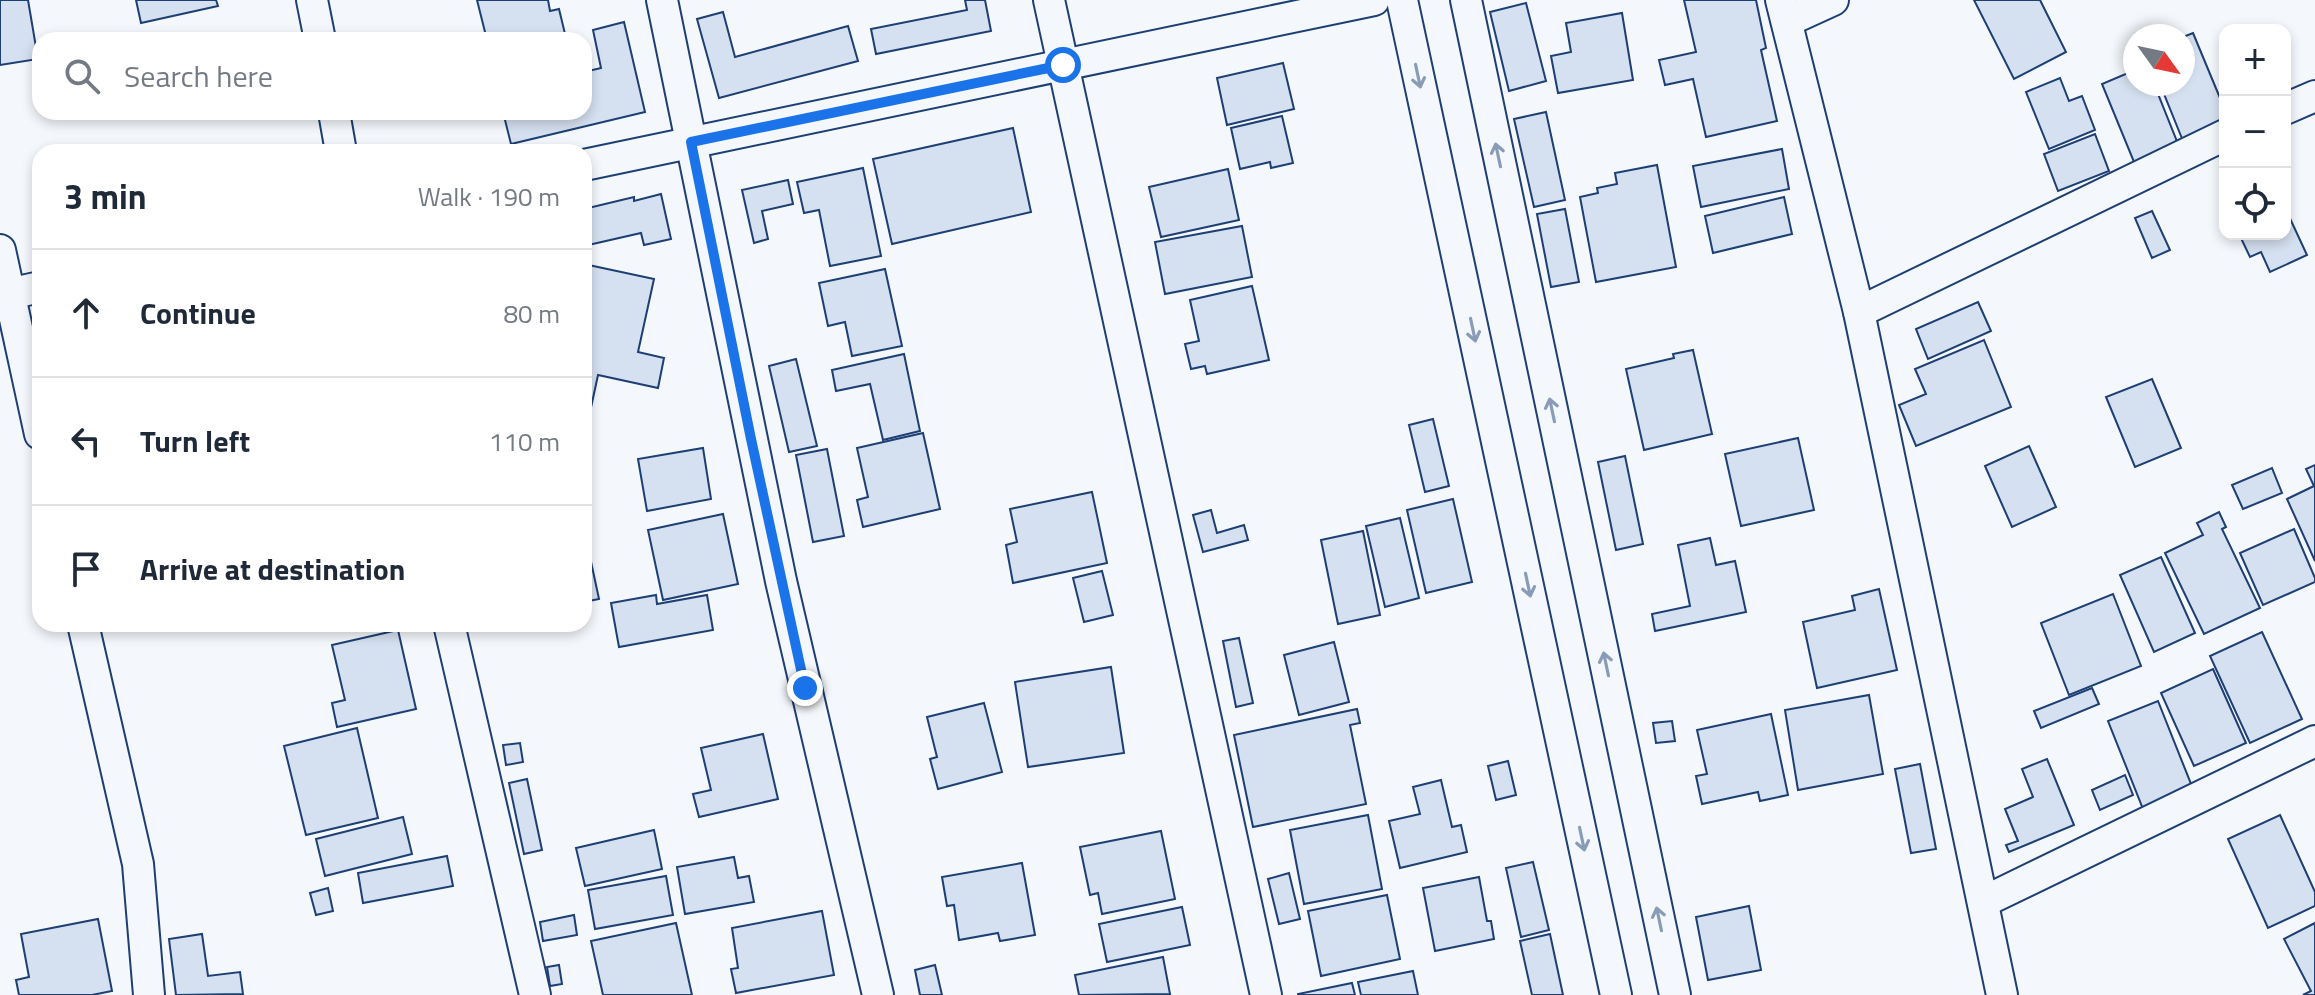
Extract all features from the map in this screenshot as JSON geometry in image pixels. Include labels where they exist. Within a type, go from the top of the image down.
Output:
[{"type":"street","points":[[312,0],[318,32]]},
{"type":"street","points":[[662,0],[781,581],[878,995]]},
{"type":"street","points":[[1049,0],[1266,995]]},
{"type":"street","points":[[592,163],[1374,0]]},
{"type":"street","points":[[1402,0],[1616,995]]},
{"type":"street","points":[[1466,0],[1675,995]]},
{"type":"street","points":[[1833,0],[1784,10],[1859,312],[2002,995]]},
{"type":"street","points":[[2291,106],[2315,96]]},
{"type":"street","points":[[335,120],[340,144]]},
{"type":"street","points":[[1859,312],[2219,138]]},
{"type":"street","points":[[0,250],[4,295],[32,403]]},
{"type":"street","points":[[4,295],[32,289]]},
{"type":"street","points":[[85,632],[138,864],[149,995]]},
{"type":"street","points":[[451,632],[535,995]]},
{"type":"street","points":[[1983,902],[2315,741]]},
{"type":"building","points":[[0,0],[28,0],[33,32],[32,60],[0,65]]},
{"type":"building","points":[[136,0],[216,0],[218,6],[141,23]]},
{"type":"building","points":[[477,0],[548,0],[550,11],[559,9],[565,32],[485,32]]},
{"type":"building","points":[[965,0],[985,0],[991,31],[876,54],[871,29],[967,10]]},
{"type":"building","points":[[1684,0],[1756,0],[1766,48],[1761,50],[1777,121],[1706,137],[1693,79],[1665,85],[1659,60],[1696,52]]},
{"type":"building","points":[[1974,0],[2040,0],[2066,52],[2014,79]]},
{"type":"building","points":[[1526,3],[1546,81],[1509,91],[1490,12]]},
{"type":"building","points":[[723,12],[735,57],[848,26],[858,61],[719,98],[697,19]]},
{"type":"building","points":[[1622,13],[1633,80],[1558,93],[1551,56],[1571,52],[1566,23]]},
{"type":"building","points":[[624,22],[645,112],[511,144],[505,120],[592,120],[592,70],[601,68],[593,30]]},
{"type":"building","points":[[2195,38],[2219,96],[2219,126],[2183,141],[2165,96],[2195,96]]},
{"type":"building","points":[[1283,63],[1294,109],[1227,125],[1217,78]]},
{"type":"building","points":[[2123,75],[2123,96],[2159,96],[2178,144],[2134,162],[2102,84]]},
{"type":"building","points":[[2060,78],[2069,101],[2082,96],[2095,130],[2049,149],[2026,92]]},
{"type":"building","points":[[1546,112],[1565,200],[1534,207],[1514,119]]},
{"type":"building","points":[[1282,116],[1293,163],[1271,168],[1270,162],[1240,169],[1231,128]]},
{"type":"building","points":[[1013,128],[1031,212],[892,244],[873,159]]},
{"type":"building","points":[[2095,134],[2109,171],[2058,191],[2044,154]]},
{"type":"building","points":[[1782,149],[1789,189],[1701,207],[1693,166]]},
{"type":"building","points":[[1657,165],[1676,267],[1596,282],[1580,197],[1598,193],[1597,188],[1617,184],[1615,173]]},
{"type":"building","points":[[863,168],[881,256],[830,266],[819,210],[804,213],[797,182]]},
{"type":"building","points":[[1228,169],[1239,220],[1161,237],[1149,187]]},
{"type":"building","points":[[788,180],[793,204],[762,211],[768,239],[754,243],[742,190]]},
{"type":"building","points":[[661,194],[671,239],[644,245],[641,233],[592,244],[592,207],[634,197],[634,201]]},
{"type":"building","points":[[1784,197],[1792,234],[1713,253],[1705,216]]},
{"type":"building","points":[[1565,209],[1579,282],[1551,287],[1537,214]]},
{"type":"building","points":[[2152,211],[2170,250],[2152,258],[2135,218]]},
{"type":"building","points":[[2291,221],[2307,255],[2270,272],[2261,252],[2250,257],[2242,240],[2291,240]]},
{"type":"building","points":[[1242,226],[1252,277],[1165,294],[1155,242]]},
{"type":"building","points":[[592,266],[654,279],[638,352],[664,358],[658,388],[598,375],[592,403]]},
{"type":"building","points":[[885,269],[902,346],[852,356],[845,322],[828,326],[819,283]]},
{"type":"building","points":[[1252,286],[1269,360],[1207,374],[1205,366],[1191,369],[1185,344],[1199,341],[1190,300]]},
{"type":"building","points":[[1978,302],[1991,331],[1928,359],[1916,329]]},
{"type":"building","points":[[1984,340],[2011,407],[1916,446],[1899,405],[1926,394],[1915,369]]},
{"type":"building","points":[[1693,350],[1712,434],[1644,450],[1626,369],[1674,358],[1673,354]]},
{"type":"building","points":[[904,354],[920,431],[883,440],[870,384],[836,391],[832,370]]},
{"type":"building","points":[[796,359],[817,446],[789,452],[769,366]]},
{"type":"building","points":[[2152,379],[2181,448],[2135,467],[2106,397]]},
{"type":"building","points":[[1433,419],[1449,486],[1425,492],[1409,425]]},
{"type":"building","points":[[923,433],[940,509],[863,527],[857,500],[868,497],[857,448]]},
{"type":"building","points":[[1798,438],[1814,510],[1741,526],[1725,454]]},
{"type":"building","points":[[2029,446],[2056,507],[2012,527],[1985,466]]},
{"type":"building","points":[[703,448],[711,499],[647,511],[638,459]]},
{"type":"building","points":[[827,449],[844,536],[813,542],[796,455]]},
{"type":"building","points":[[1625,456],[1643,544],[1616,550],[1598,462]]},
{"type":"building","points":[[2315,465],[2315,561],[2287,499],[2314,486],[2306,469]]},
{"type":"building","points":[[2272,468],[2282,493],[2243,509],[2232,485]]},
{"type":"building","points":[[1092,492],[1107,563],[1013,583],[1006,545],[1017,542],[1010,509]]},
{"type":"building","points":[[1453,499],[1472,582],[1426,593],[1407,510]]},
{"type":"building","points":[[1211,510],[1217,533],[1244,525],[1248,540],[1203,552],[1193,515]]},
{"type":"building","points":[[2219,512],[2226,527],[2222,529],[2260,608],[2204,634],[2165,553],[2203,535],[2197,523]]},
{"type":"building","points":[[723,514],[738,584],[663,600],[648,530]]},
{"type":"building","points":[[1400,518],[1419,598],[1385,607],[1366,526]]},
{"type":"building","points":[[2294,529],[2315,582],[2263,605],[2240,553]]},
{"type":"building","points":[[1363,531],[1380,615],[1338,624],[1321,540]]},
{"type":"building","points":[[1710,538],[1716,565],[1735,561],[1746,612],[1655,631],[1652,614],[1690,606],[1678,545]]},
{"type":"building","points":[[2161,557],[2195,633],[2154,652],[2120,575]]},
{"type":"building","points":[[592,566],[599,599],[592,600]]},
{"type":"building","points":[[1102,571],[1113,615],[1084,622],[1073,578]]},
{"type":"building","points":[[1879,589],[1897,670],[1817,688],[1803,622],[1855,610],[1852,596]]},
{"type":"building","points":[[2113,594],[2141,666],[2069,695],[2041,623]]},
{"type":"building","points":[[656,595],[657,604],[707,595],[713,630],[619,647],[611,603]]},
{"type":"building","points":[[398,632],[416,709],[337,727],[332,703],[345,700],[332,645]]},
{"type":"building","points":[[2262,632],[2302,719],[2250,743],[2210,656]]},
{"type":"building","points":[[1239,638],[1253,703],[1236,707],[1223,641]]},
{"type":"building","points":[[1334,642],[1349,702],[1299,715],[1284,655]]},
{"type":"building","points":[[1111,667],[1124,753],[1028,767],[1015,682]]},
{"type":"building","points":[[2213,669],[2246,743],[2194,766],[2161,693]]},
{"type":"building","points":[[2092,688],[2099,704],[2041,728],[2034,711]]},
{"type":"building","points":[[1869,695],[1883,774],[1798,790],[1785,710]]},
{"type":"building","points":[[2158,701],[2195,794],[2145,814],[2108,721]]},
{"type":"building","points":[[984,703],[1002,772],[938,789],[930,759],[937,757],[927,717]]},
{"type":"building","points":[[1357,709],[1360,723],[1350,725],[1366,804],[1253,827],[1234,735]]},
{"type":"building","points":[[1771,714],[1788,795],[1760,801],[1758,792],[1702,804],[1696,776],[1707,774],[1697,730]]},
{"type":"building","points":[[1672,721],[1675,741],[1656,743],[1653,723]]},
{"type":"building","points":[[357,728],[378,818],[306,835],[284,746]]},
{"type":"building","points":[[763,734],[778,799],[699,817],[693,794],[711,790],[701,748]]},
{"type":"building","points":[[520,743],[523,762],[506,765],[503,745]]},
{"type":"building","points":[[2047,759],[2074,825],[2009,852],[2006,845],[2018,841],[2005,809],[2033,797],[2022,769]]},
{"type":"building","points":[[1508,761],[1516,795],[1496,800],[1488,766]]},
{"type":"building","points":[[1920,764],[1936,849],[1911,853],[1895,769]]},
{"type":"building","points":[[2125,775],[2133,795],[2100,810],[2092,790]]},
{"type":"building","points":[[527,779],[542,850],[524,854],[509,783]]},
{"type":"building","points":[[1441,780],[1452,827],[1461,825],[1467,852],[1400,868],[1389,821],[1420,814],[1413,787]]},
{"type":"building","points":[[1368,815],[1382,889],[1304,904],[1290,830]]},
{"type":"building","points":[[2280,815],[2315,892],[2315,906],[2268,928],[2228,839]]},
{"type":"building","points":[[403,817],[412,854],[325,876],[316,839]]},
{"type":"building","points":[[654,830],[662,869],[585,886],[576,848]]},
{"type":"building","points":[[1161,831],[1175,899],[1102,914],[1098,893],[1090,895],[1080,847]]},
{"type":"building","points":[[447,856],[453,886],[363,903],[358,873]]},
{"type":"building","points":[[734,857],[738,878],[749,876],[754,902],[685,914],[677,867]]},
{"type":"building","points":[[1533,862],[1549,930],[1521,937],[1506,868]]},
{"type":"building","points":[[1022,863],[1035,935],[1000,941],[998,933],[959,940],[954,905],[947,906],[942,877]]},
{"type":"building","points":[[1289,873],[1300,919],[1279,924],[1268,879]]},
{"type":"building","points":[[666,876],[673,915],[595,929],[588,890]]},
{"type":"building","points":[[1479,877],[1487,921],[1491,921],[1494,939],[1435,951],[1423,888]]},
{"type":"building","points":[[328,888],[333,911],[316,915],[310,893]]},
{"type":"building","points":[[1387,895],[1400,959],[1321,976],[1308,911]]},
{"type":"building","points":[[1749,906],[1761,970],[1708,980],[1696,917]]},
{"type":"building","points":[[1182,907],[1190,945],[1107,962],[1099,924]]},
{"type":"building","points":[[822,911],[834,975],[736,993],[731,969],[738,968],[732,928]]},
{"type":"building","points":[[574,915],[577,935],[543,941],[540,922]]},
{"type":"building","points":[[98,919],[112,991],[92,995],[19,995],[16,980],[29,977],[21,934]]},
{"type":"building","points":[[676,923],[692,995],[603,995],[591,941]]},
{"type":"building","points":[[2315,923],[2315,995],[2303,995],[2311,991],[2284,939]]},
{"type":"building","points":[[202,934],[208,976],[240,972],[243,994],[176,995],[169,939]]},
{"type":"building","points":[[1550,934],[1563,995],[1532,995],[1520,941]]},
{"type":"building","points":[[1163,957],[1170,994],[1079,995],[1075,975]]},
{"type":"building","points":[[559,965],[562,984],[550,986],[547,967]]},
{"type":"building","points":[[935,965],[942,995],[920,995],[915,970]]},
{"type":"building","points":[[1413,971],[1418,995],[1361,995],[1358,982]]},
{"type":"building","points":[[1352,983],[1355,995],[1298,995],[1298,994]]},
{"type":"route","points":[[805,688],[691,142],[1063,65]]}]
